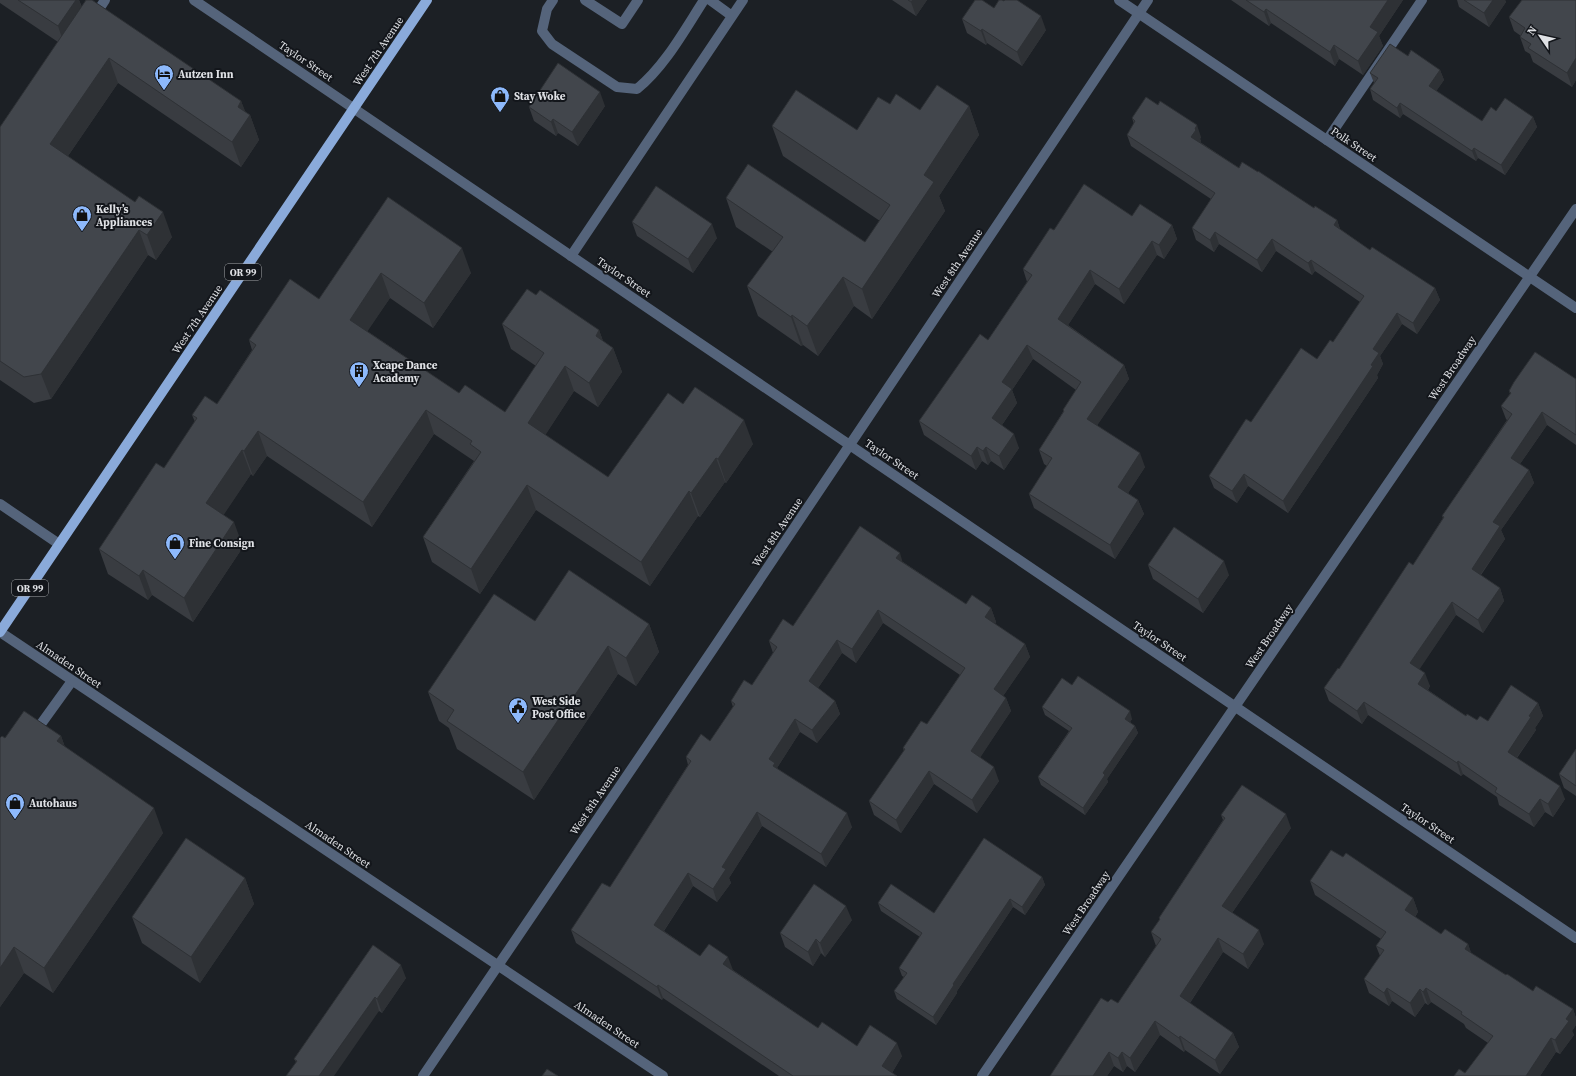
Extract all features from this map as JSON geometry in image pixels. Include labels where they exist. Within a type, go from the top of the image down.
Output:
[{"type":"main road","name":"West 7th Avenue","points":[[0,632],[427,0]]},
{"type":"street","points":[[87,26],[105,0]]},
{"type":"street","name":"Taylor Street","points":[[194,0],[1576,938]]},
{"type":"street","points":[[553,0],[547,9],[542,31],[552,44],[617,87],[637,90],[650,79],[704,0]]},
{"type":"street","points":[[586,0],[622,24],[638,0]]},
{"type":"street","points":[[710,0],[732,16]]},
{"type":"street","points":[[571,256],[743,0]]},
{"type":"street","name":"Polk Street","points":[[1119,0],[1576,308]]},
{"type":"street","name":"West 8th Avenue","points":[[423,1076],[713,649],[1148,0]]},
{"type":"street","points":[[1327,140],[1422,0]]},
{"type":"street","name":"West Broadway","points":[[982,1076],[1576,209]]},
{"type":"street","points":[[0,504],[59,544]]},
{"type":"street","name":"Almaden Street","points":[[0,632],[663,1076]]},
{"type":"street","points":[[21,732],[41,724],[72,681]]},
{"type":"building","points":[[18,0],[76,0],[58,26]]},
{"type":"building","name":"Kelly’s Appliances","points":[[86,0],[92,0],[241,101],[238,107],[250,115],[232,142],[109,58],[50,144],[135,202],[139,196],[163,212],[147,235],[139,230],[41,374],[24,377],[0,361],[0,127]]},
{"type":"building","points":[[975,0],[982,0],[994,8],[999,0],[1017,0],[1041,16],[1017,52],[982,29],[981,31],[962,19]]},
{"type":"building","points":[[1246,0],[1388,0],[1370,27],[1378,32],[1358,61],[1334,45],[1330,52],[1266,9],[1264,12]]},
{"type":"building","points":[[1464,0],[1493,0],[1484,13]]},
{"type":"building","points":[[1522,0],[1576,0],[1576,58],[1567,73],[1528,48],[1531,44],[1520,37],[1525,28],[1509,17]]},
{"type":"building","points":[[1390,44],[1408,56],[1411,50],[1440,70],[1429,86],[1482,121],[1491,107],[1496,111],[1505,98],[1533,117],[1501,165],[1474,148],[1472,151],[1400,103],[1397,108],[1370,89],[1378,78],[1370,73]]},
{"type":"building","points":[[558,63],[600,92],[572,132],[553,119],[551,122],[529,107]]},
{"type":"building","points":[[937,85],[969,106],[924,175],[934,182],[862,289],[843,277],[807,326],[792,315],[791,317],[747,286],[783,237],[726,198],[748,164],[865,242],[890,205],[772,126],[796,90],[857,130],[878,97],[890,104],[896,94],[920,110]]},
{"type":"building","points":[[1146,97],[1158,105],[1160,101],[1197,125],[1196,130],[1191,137],[1239,168],[1242,162],[1314,208],[1315,206],[1337,220],[1334,225],[1370,250],[1372,247],[1435,288],[1413,323],[1397,313],[1373,349],[1379,353],[1371,365],[1373,366],[1283,501],[1244,474],[1232,491],[1209,476],[1246,419],[1251,422],[1301,348],[1317,359],[1330,340],[1333,342],[1364,296],[1311,260],[1308,263],[1272,239],[1257,260],[1215,232],[1210,240],[1192,228],[1215,193],[1127,135],[1135,121],[1132,118]]},
{"type":"building","points":[[1084,184],[1132,216],[1140,204],[1172,225],[1159,245],[1152,241],[1119,289],[1090,270],[1058,319],[1124,365],[1087,419],[1140,453],[1118,487],[1138,500],[1110,545],[1029,494],[1052,458],[1039,450],[1081,382],[1027,345],[1002,382],[1012,389],[992,418],[1014,434],[999,456],[986,447],[983,451],[977,447],[971,456],[919,421],[980,334],[988,340],[1032,275],[1023,269],[1050,228],[1054,230]]},
{"type":"building","points":[[656,186],[712,224],[688,259],[632,222]]},
{"type":"building","points":[[388,197],[462,248],[424,303],[381,273],[350,320],[459,393],[465,385],[505,412],[544,353],[502,324],[527,289],[536,295],[540,290],[599,330],[596,336],[613,348],[589,383],[565,366],[528,423],[608,477],[668,393],[683,404],[695,387],[744,420],[718,459],[716,458],[691,493],[689,491],[641,562],[527,485],[471,569],[423,537],[481,452],[470,444],[472,441],[426,410],[363,502],[258,431],[244,451],[242,450],[206,503],[234,522],[184,598],[143,570],[139,576],[99,549],[156,463],[164,468],[197,418],[192,415],[205,396],[217,404],[256,345],[249,340],[290,279],[319,299]]},
{"type":"building","points":[[1535,352],[1576,379],[1576,435],[1542,412],[1511,458],[1529,470],[1493,522],[1500,526],[1472,569],[1500,588],[1478,620],[1452,602],[1410,663],[1425,673],[1418,684],[1466,716],[1467,714],[1477,720],[1480,716],[1488,721],[1511,685],[1538,703],[1529,716],[1531,717],[1508,752],[1560,786],[1548,804],[1540,799],[1529,814],[1495,792],[1497,788],[1458,761],[1457,763],[1364,702],[1357,711],[1324,688],[1338,668],[1339,669],[1409,562],[1413,565],[1444,517],[1442,516],[1512,414],[1501,406],[1511,393],[1509,391],[1514,382]]},
{"type":"building","points":[[860,526],[900,553],[896,558],[966,604],[972,595],[991,608],[985,617],[1025,644],[994,689],[1006,698],[971,751],[994,767],[972,800],[929,771],[896,820],[869,801],[905,749],[903,748],[921,721],[927,724],[965,668],[878,610],[852,649],[837,640],[809,681],[835,701],[812,730],[795,719],[769,759],[775,763],[773,766],[847,813],[821,854],[757,812],[722,867],[726,869],[713,889],[688,873],[654,925],[700,956],[709,944],[728,957],[723,964],[818,1028],[822,1022],[857,1046],[870,1025],[897,1043],[882,1066],[897,1076],[793,1076],[658,985],[657,987],[571,930],[602,883],[610,887],[691,761],[686,757],[701,734],[710,741],[735,704],[731,701],[744,680],[752,685],[777,647],[769,641],[783,619],[793,626]]},
{"type":"building","points":[[1174,527],[1224,561],[1198,599],[1148,565]]},
{"type":"building","points":[[569,570],[649,624],[626,658],[608,646],[523,772],[447,721],[454,710],[428,692],[494,594],[535,621]]},
{"type":"building","points":[[1078,676],[1130,711],[1125,719],[1135,726],[1103,773],[1105,775],[1083,808],[1038,777],[1072,728],[1042,707],[1062,678],[1072,685]]},
{"type":"building","points":[[24,711],[61,736],[57,741],[154,808],[44,968],[14,947],[0,968],[0,738],[2,736],[5,738]]},
{"type":"building","points":[[1576,749],[1576,786],[1559,774]]},
{"type":"building","points":[[1242,785],[1286,814],[1222,906],[1259,930],[1243,954],[1218,938],[1180,996],[1233,1033],[1215,1060],[1155,1021],[1130,1058],[1122,1052],[1118,1058],[1109,1052],[1093,1076],[1050,1076],[1101,998],[1108,1002],[1111,999],[1118,1003],[1161,939],[1151,932],[1225,818],[1221,815]]},
{"type":"building","points":[[186,838],[245,878],[191,957],[132,917]]},
{"type":"building","points":[[984,838],[1042,877],[1022,907],[1010,899],[953,984],[954,985],[933,1017],[894,991],[907,973],[899,968],[922,933],[878,903],[891,884],[934,913]]},
{"type":"building","points":[[1331,850],[1343,857],[1346,853],[1413,898],[1405,910],[1441,934],[1445,929],[1468,944],[1465,949],[1506,975],[1507,974],[1533,991],[1536,986],[1573,1009],[1566,1019],[1569,1021],[1555,1040],[1551,1038],[1526,1076],[1454,1076],[1459,1069],[1465,1073],[1493,1036],[1461,1014],[1462,1012],[1426,988],[1423,992],[1420,989],[1410,1003],[1387,988],[1384,993],[1364,979],[1384,950],[1376,946],[1386,932],[1310,881]]},
{"type":"building","points":[[814,884],[846,906],[820,943],[816,939],[808,952],[780,933]]},
{"type":"building","points":[[373,945],[401,965],[377,999],[375,997],[319,1076],[286,1076],[297,1061],[294,1059]]},
{"type":"building","points":[[547,1069],[558,1076],[542,1076]]},
{"type":"place","name":"Autzen Inn","points":[[164,91]]},
{"type":"place","name":"Stay Woke","points":[[500,113]]},
{"type":"place","name":"Kelly’s Appliances","points":[[82,232]]},
{"type":"place","name":"Xcape Dance Academy","points":[[359,388]]},
{"type":"place","name":"Fine Consign","points":[[175,560]]},
{"type":"place","name":"West Side Post Office","points":[[518,724]]},
{"type":"place","name":"Autohaus","points":[[15,820]]}]
